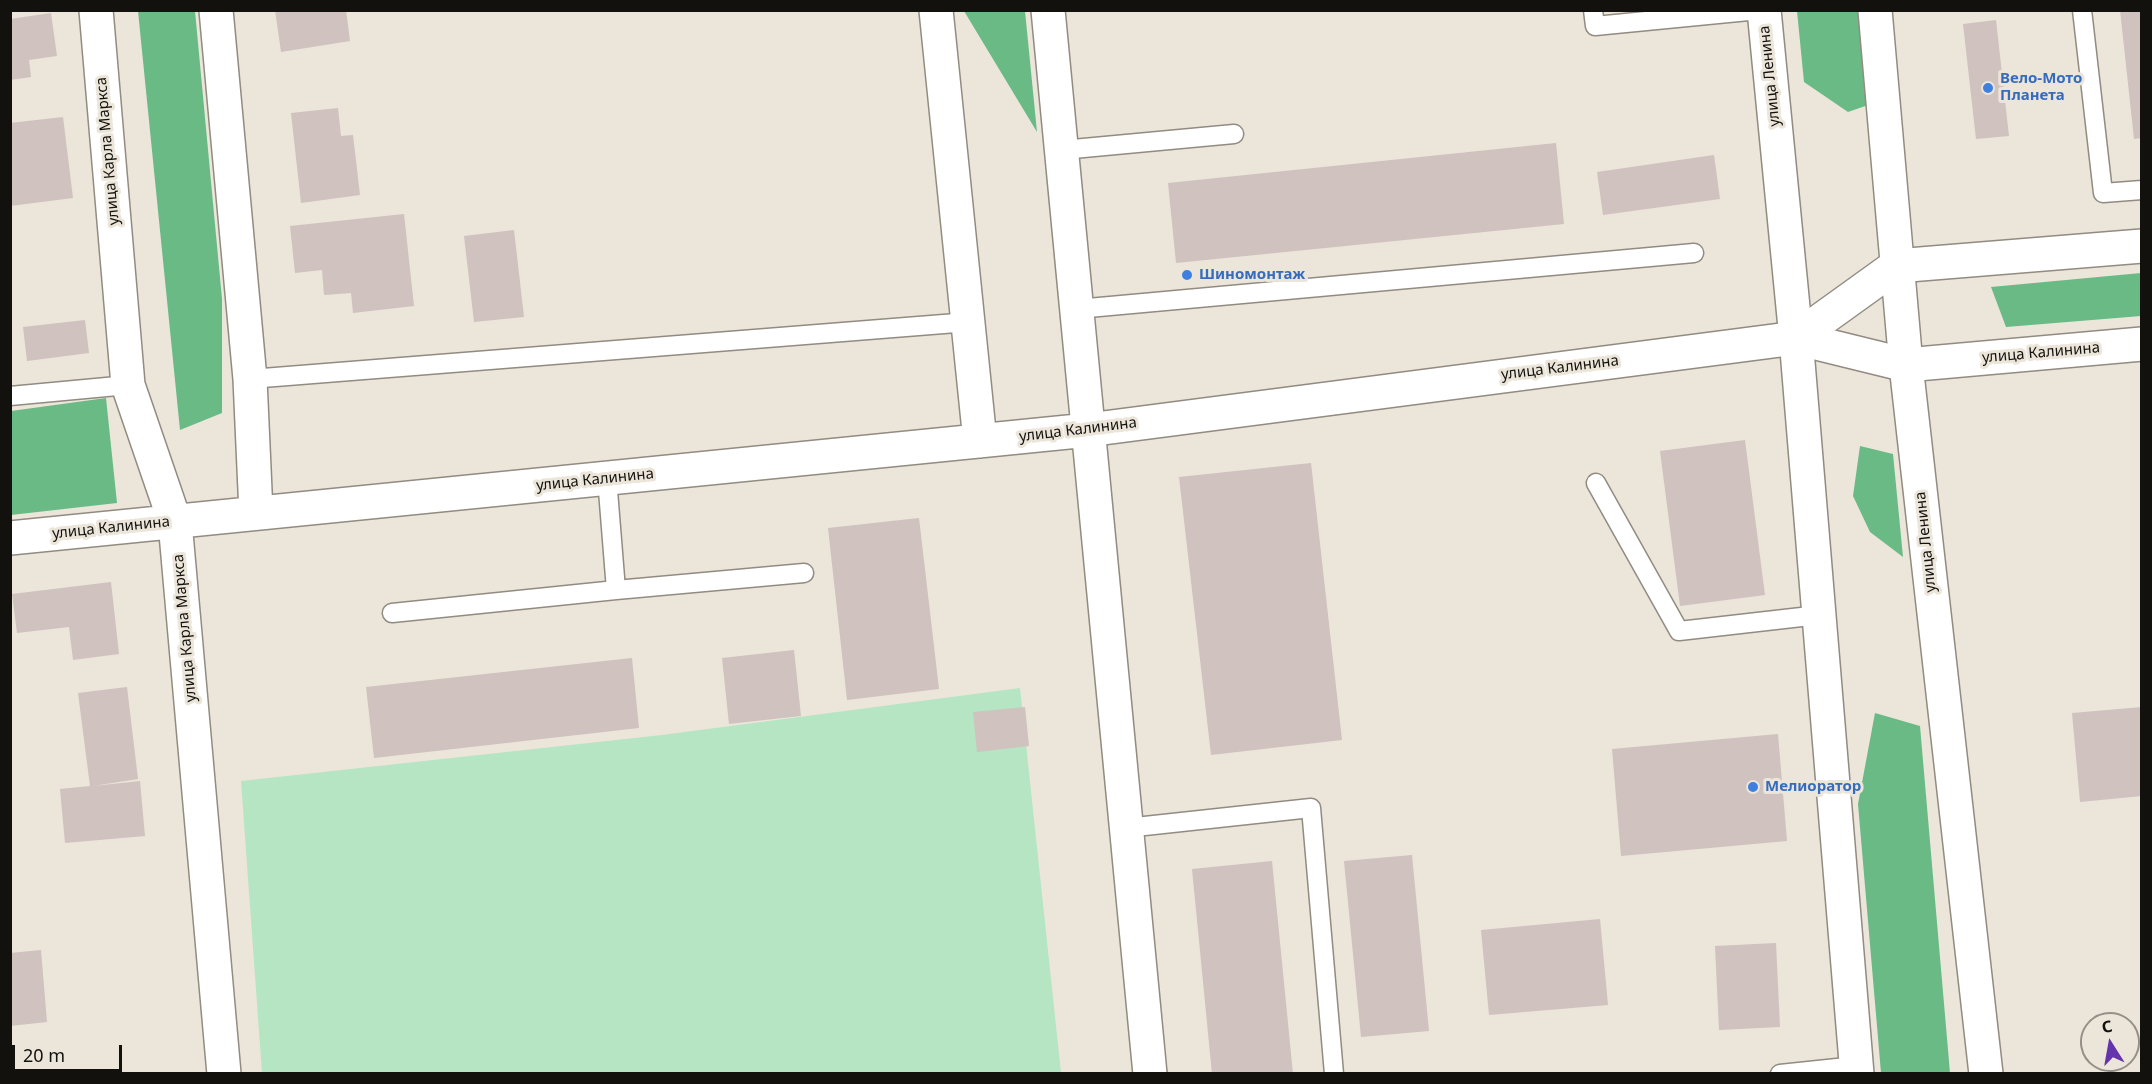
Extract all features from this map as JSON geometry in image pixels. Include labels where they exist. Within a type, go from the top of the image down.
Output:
[{"type":"street","name":"улица Карла Маркса","points":[[96,10],[128,385],[175,522],[224,1074]]},
{"type":"street","points":[[216,10],[249,379],[256,513]]},
{"type":"street","points":[[936,10],[980,441]]},
{"type":"street","points":[[1048,10],[1150,1074]]},
{"type":"street","name":"улица Ленина","points":[[1764,10],[1797,338],[1857,1070]]},
{"type":"street","name":"улица Ленина","points":[[1875,10],[1906,365],[1986,1074]]},
{"type":"street","points":[[1797,338],[1896,266],[2142,246]]},
{"type":"street","name":"улица Калинина","points":[[10,538],[1088,430],[1797,338],[1906,365],[2142,344]]},
{"type":"lane","points":[[1593,10],[1595,26],[1759,10]]},
{"type":"lane","points":[[2082,10],[2103,193],[2142,190]]},
{"type":"lane","points":[[1062,150],[1234,134]]},
{"type":"lane","points":[[1077,309],[1694,253]]},
{"type":"lane","points":[[249,379],[969,322]]},
{"type":"lane","points":[[10,396],[128,385]]},
{"type":"lane","points":[[607,478],[616,590]]},
{"type":"lane","points":[[1596,483],[1678,631],[1820,615]]},
{"type":"lane","points":[[392,613],[804,573]]},
{"type":"lane","points":[[1126,828],[1311,808],[1334,1074]]},
{"type":"lane","points":[[1780,1074],[1857,1070]]},
{"type":"green space","points":[[138,11],[195,11],[222,299],[222,413],[180,430]]},
{"type":"green space","points":[[964,11],[1025,11],[1037,132]]},
{"type":"green space","points":[[1797,11],[1858,11],[1862,56],[1871,104],[1848,112],[1804,82]]},
{"type":"green space","points":[[2141,273],[2141,316],[2006,327],[1991,287]]},
{"type":"green space","points":[[106,398],[117,503],[11,515],[11,411]]},
{"type":"green space","points":[[1860,446],[1893,454],[1903,557],[1870,532],[1853,496]]},
{"type":"green space","points":[[1020,688],[1061,1073],[262,1073],[241,781],[662,735]]},
{"type":"green space","points":[[1875,713],[1920,726],[1950,1073],[1881,1073],[1858,804]]},
{"type":"building","points":[[275,10],[346,10],[350,41],[281,52]]},
{"type":"building","points":[[2120,10],[2142,10],[2142,138],[2134,139]]},
{"type":"building","points":[[51,13],[57,56],[29,60],[31,77],[10,80],[10,19]]},
{"type":"building","points":[[1996,20],[2009,136],[1976,139],[1963,24]]},
{"type":"building","points":[[338,108],[341,136],[353,135],[360,195],[301,203],[291,113]]},
{"type":"building","points":[[63,117],[73,198],[10,206],[10,123]]},
{"type":"building","points":[[1556,143],[1564,224],[1176,263],[1168,183]]},
{"type":"building","points":[[1714,155],[1720,199],[1603,215],[1597,172]]},
{"type":"building","points":[[404,214],[414,306],[353,313],[351,293],[324,295],[322,270],[295,273],[290,226]]},
{"type":"building","points":[[514,230],[524,317],[474,322],[464,236]]},
{"type":"building","points":[[85,320],[89,353],[27,361],[23,327]]},
{"type":"building","points":[[1745,440],[1765,595],[1680,606],[1660,451]]},
{"type":"building","points":[[1311,463],[1342,740],[1211,755],[1179,477]]},
{"type":"building","points":[[919,518],[939,689],[847,700],[828,528]]},
{"type":"building","points":[[111,582],[119,654],[73,660],[69,627],[17,633],[12,594]]},
{"type":"building","points":[[794,650],[801,716],[729,724],[722,658]]},
{"type":"building","points":[[632,658],[639,728],[374,758],[366,687]]},
{"type":"building","points":[[127,687],[138,779],[93,786],[140,781],[145,836],[65,843],[60,789],[90,786],[78,693]]},
{"type":"building","points":[[1025,707],[1029,746],[977,752],[973,712]]},
{"type":"building","points":[[2142,707],[2142,796],[2080,802],[2072,713]]},
{"type":"building","points":[[1778,734],[1787,841],[1621,856],[1612,749]]},
{"type":"building","points":[[1412,855],[1429,1031],[1361,1037],[1344,861]]},
{"type":"building","points":[[1272,861],[1293,1074],[1212,1074],[1192,869]]},
{"type":"building","points":[[1600,919],[1608,1005],[1489,1015],[1481,930]]},
{"type":"building","points":[[1776,943],[1780,1027],[1719,1030],[1715,946]]},
{"type":"building","points":[[41,950],[47,1022],[10,1026],[10,953]]},
{"type":"place","name":"Вело-Мото Планета","points":[[1988,88]]},
{"type":"place","name":"Шиномонтаж","points":[[1187,275]]},
{"type":"place","name":"Мелиоратор","points":[[1753,787]]}]
